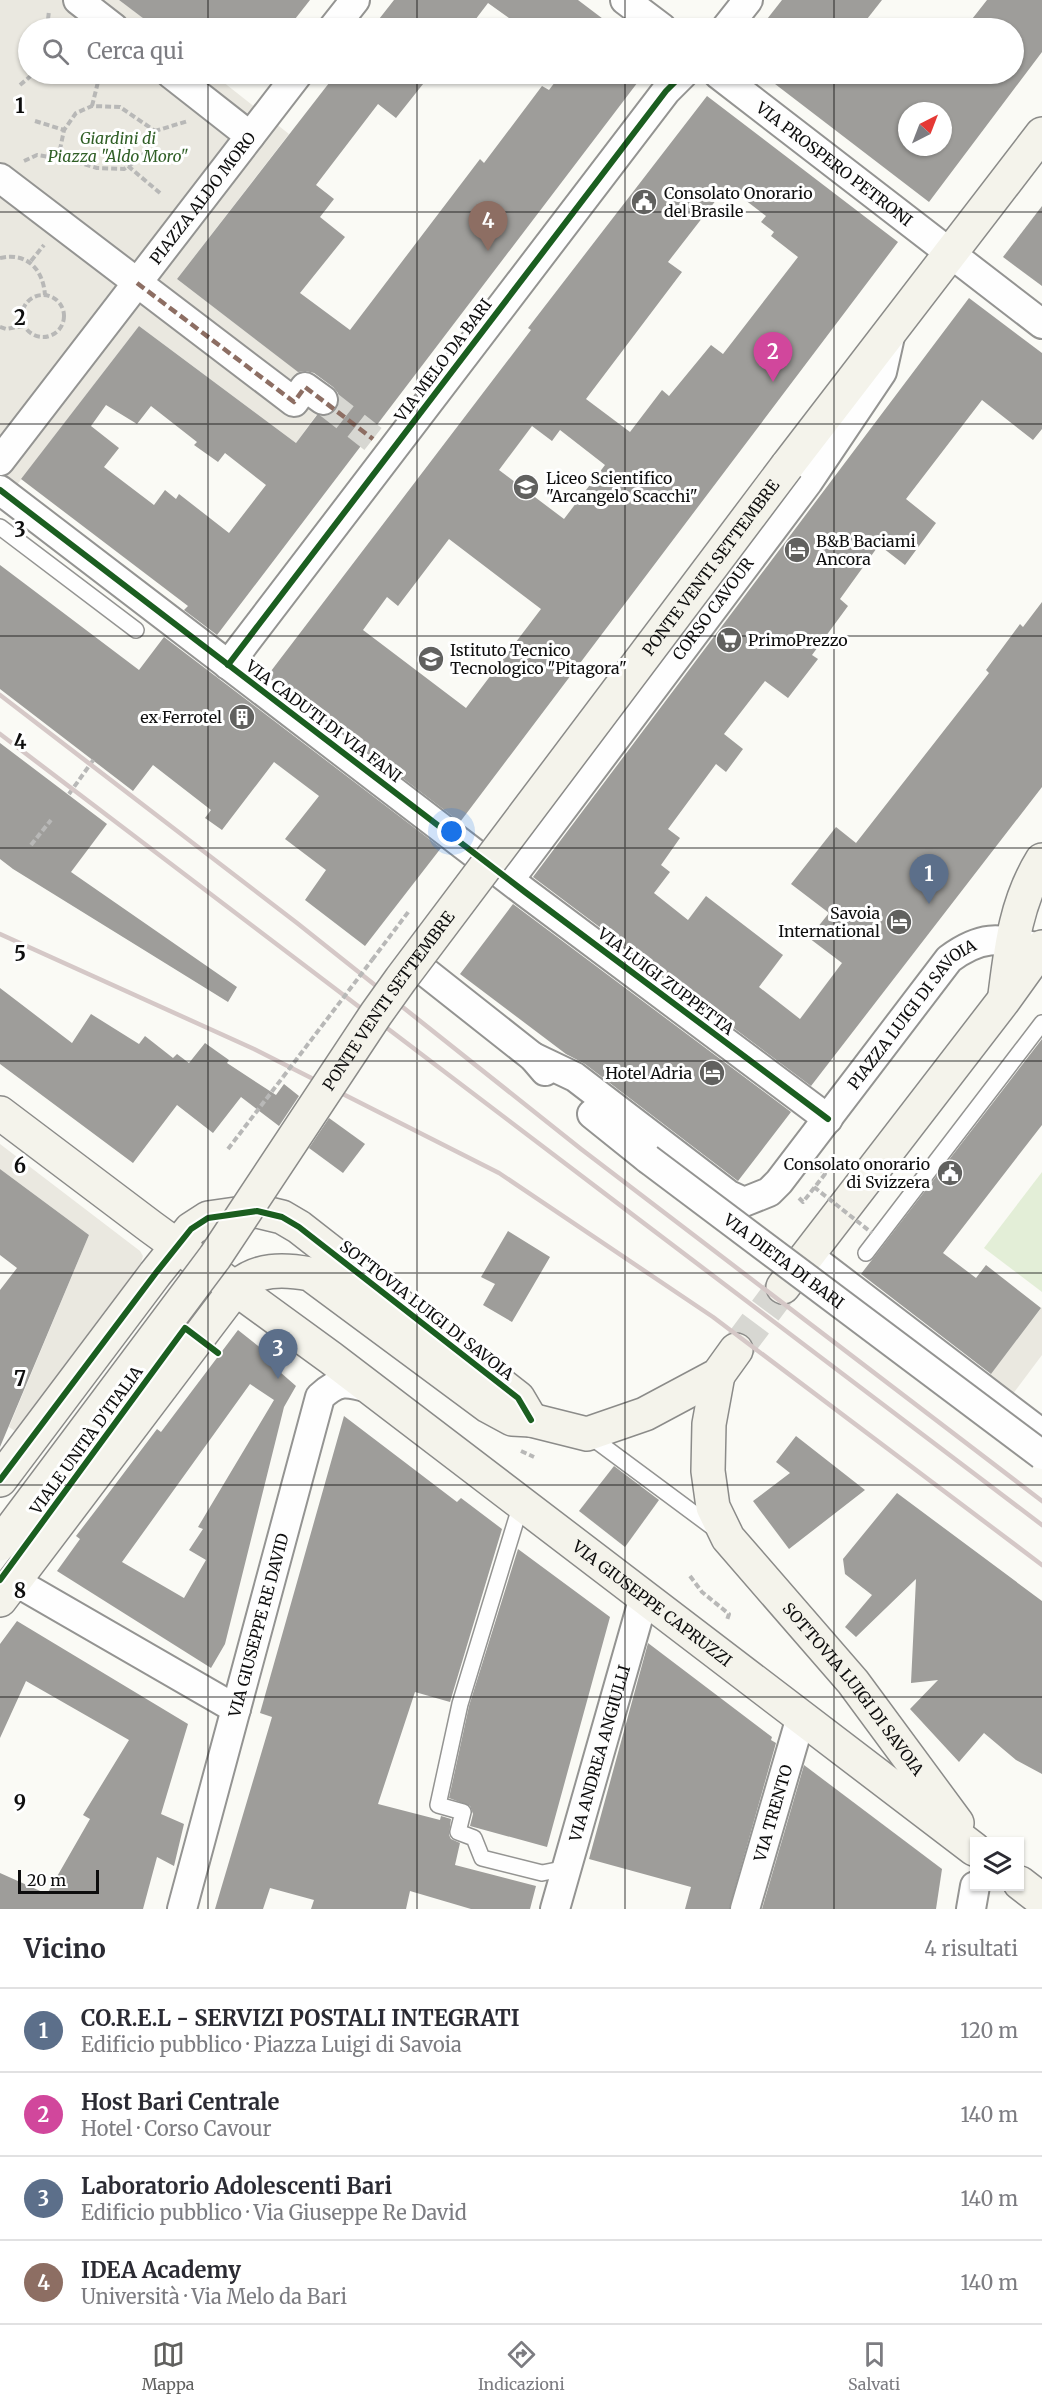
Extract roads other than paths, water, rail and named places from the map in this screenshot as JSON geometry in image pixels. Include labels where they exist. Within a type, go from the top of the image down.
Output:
[{"type":"main road","name":"CORSO CAVOUR","points":[[787,466],[1042,134]]},
{"type":"main road","name":"PONTE VENTI SETTEMBRE","points":[[0,1544],[215,1257],[401,979],[787,466]]},
{"type":"main road","points":[[783,1287],[1004,1000],[1034,946],[1025,892],[1042,872]]},
{"type":"main road","points":[[0,1113],[177,1246],[0,1480]]},
{"type":"main road","name":"SOTTOVIA LUIGI DI SAVOIA","points":[[177,1246],[191,1229],[208,1218],[257,1211],[282,1217],[299,1227],[518,1398],[531,1420]]},
{"type":"main road","name":"VIA GIUSEPPE CAPRUZZI","points":[[177,1246],[241,1284],[331,1358],[521,1504],[970,1843]]},
{"type":"main road","name":"SOTTOVIA LUIGI DI SAVOIA","points":[[241,1284],[261,1273],[287,1270],[310,1274],[488,1406],[512,1419],[531,1420],[587,1434],[645,1414],[727,1363],[709,1424],[708,1472],[713,1507],[728,1539],[853,1682],[970,1840]]},
{"type":"main road","name":"VIALE UNITÀ D'ITALIA","points":[[8,1591],[212,1319],[241,1284]]},
{"type":"main road","points":[[1024,1886],[1042,1900]]},
{"type":"street","points":[[78,0],[101,18]]},
{"type":"street","points":[[341,18],[355,0]]},
{"type":"street","points":[[625,0],[649,18]]},
{"type":"street","points":[[734,18],[748,0]]},
{"type":"street","name":"PIAZZA ALDO MORO","points":[[0,461],[250,136],[184,84]]},
{"type":"street","points":[[250,136],[290,84]]},
{"type":"street","name":"VIA MELO DA BARI","points":[[228,665],[673,84]]},
{"type":"street","name":"VIA PROSPERO PETRONI","points":[[731,84],[1042,324]]},
{"type":"street","name":"PIAZZA ALDO MORO","points":[[0,178],[137,283]]},
{"type":"street","points":[[137,283],[294,402],[305,387],[323,400]]},
{"type":"street","name":"CORSO CAVOUR","points":[[500,871],[808,482],[882,372],[892,327]]},
{"type":"street","name":"VIA CADUTI DI VIA FANI","points":[[0,490],[500,871]]},
{"type":"street","name":"VIA DIETA DI BARI","points":[[500,871],[414,963],[533,1057],[565,1092],[648,1159],[1042,1455]]},
{"type":"street","name":"VIA LUIGI ZUPPETTA","points":[[500,871],[828,1119]]},
{"type":"street","name":"PIAZZA LUIGI DI SAVOIA","points":[[828,1119],[949,959],[967,946],[988,939],[1034,946]]},
{"type":"street","name":"VIA DIETA DI BARI","points":[[533,1057],[575,1077],[729,1195],[744,1202],[769,1192],[828,1119]]},
{"type":"street","name":"VIA DIETA DI BARI","points":[[808,1255],[1042,1434]]},
{"type":"street","name":"VIA GIUSEPPE RE DAVID","points":[[182,1909],[320,1397],[333,1385],[350,1383],[372,1389]]},
{"type":"street","points":[[8,1591],[236,1709]]},
{"type":"street","name":"VIA ANDREA ANGIULLI","points":[[555,1909],[644,1597]]},
{"type":"street","name":"VIA TRENTO","points":[[745,1909],[801,1717]]},
{"type":"street","points":[[971,1909],[974,1891]]},
{"type":"lane","points":[[0,527],[136,630]]},
{"type":"lane","points":[[866,1253],[1042,1023]]},
{"type":"lane","name":"SOTTOVIA LUIGI DI SAVOIA","points":[[587,1434],[728,1539]]},
{"type":"lane","points":[[521,1504],[460,1704],[438,1805],[463,1812],[458,1832],[474,1838],[482,1858],[542,1873],[567,1869]]},
{"type":"tunnel","points":[[323,400],[373,439]]},
{"type":"tunnel","points":[[736,1350],[783,1287]]},
{"type":"railway","points":[[0,695],[297,923],[581,1149],[1042,1501]]},
{"type":"railway","points":[[0,734],[1042,1525]]},
{"type":"railway","points":[[0,934],[254,1049],[499,1173],[713,1317],[1042,1565]]},
{"type":"place","name":"Consolato Onorario del Brasile","points":[[644,202]]},
{"type":"place","name":"IDEA Academy","points":[[488,251]]},
{"type":"place","name":"Host Bari Centrale","points":[[773,382]]},
{"type":"place","name":"Liceo Scientifico \"Arcangelo Scacchi\"","points":[[526,487]]},
{"type":"place","name":"B&B Baciami Ancora","points":[[797,550]]},
{"type":"place","name":"PrimoPrezzo","points":[[729,640]]},
{"type":"place","name":"Istituto Tecnico Tecnologico \"Pitagora\"","points":[[431,659]]},
{"type":"place","name":"ex Ferrotel","points":[[242,717]]},
{"type":"place","name":"CO.R.E.L - SERVIZI POSTALI INTEGRATI","points":[[929,904]]},
{"type":"place","name":"Savoia International","points":[[899,922]]},
{"type":"place","name":"Hotel Adria","points":[[712,1073]]},
{"type":"place","name":"Consolato onorario di Svizzera","points":[[950,1173]]},
{"type":"place","name":"Laboratorio Adolescenti Bari","points":[[278,1379]]},
{"type":"park label","name":"Giardini di Piazza \"Aldo Moro\"","points":[[118,147]]}]
